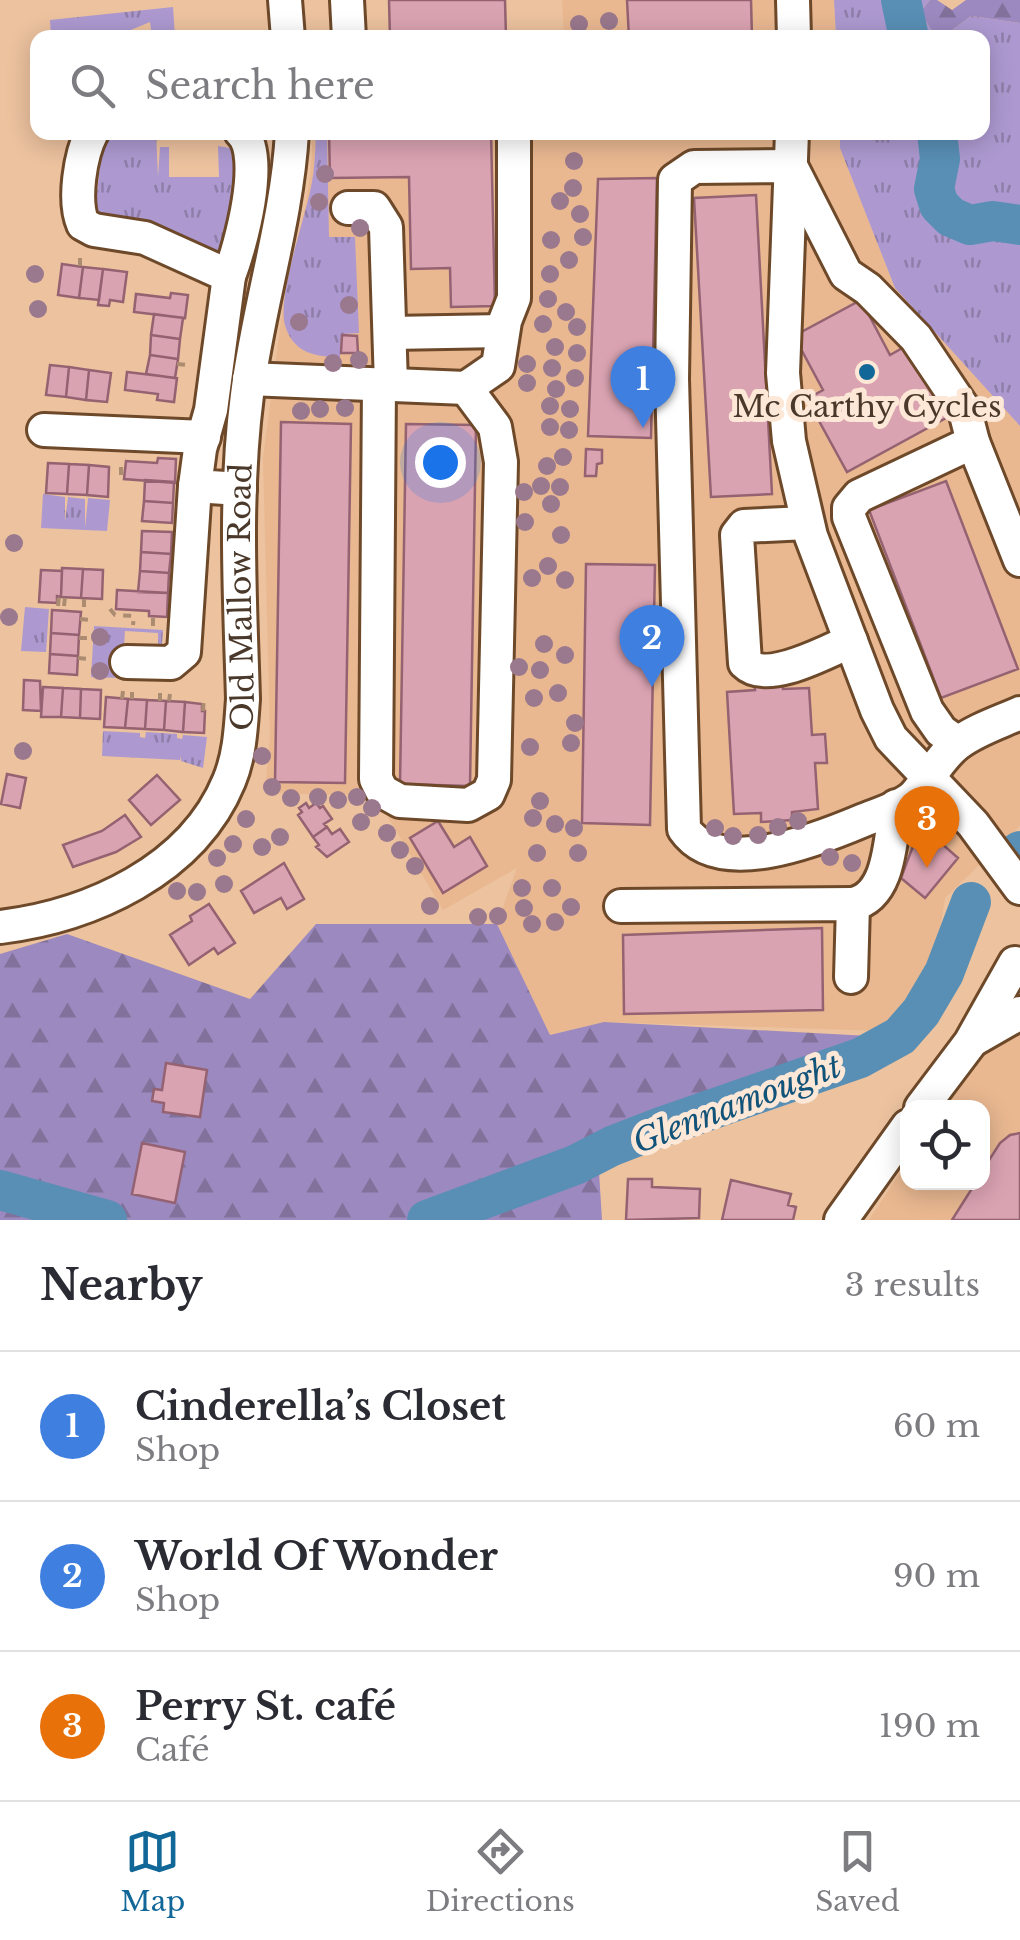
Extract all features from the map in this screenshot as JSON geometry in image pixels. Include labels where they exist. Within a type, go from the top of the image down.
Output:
[{"type":"street","points":[[285,0],[287,30]]},
{"type":"street","points":[[346,0],[348,30]]},
{"type":"street","points":[[793,0],[794,30]]},
{"type":"street","points":[[89,140],[78,204],[83,224],[94,230],[145,238],[229,276]]},
{"type":"street","points":[[127,682],[171,663],[184,652],[195,486],[211,410],[229,276],[241,247],[248,208],[248,140]]},
{"type":"street","name":"Old Mallow Road","points":[[0,927],[75,912],[154,871],[194,835],[224,792],[234,765],[243,699],[240,490],[249,379],[288,182],[291,140]]},
{"type":"street","points":[[249,379],[466,388],[498,366],[503,331],[514,298],[514,140]]},
{"type":"street","points":[[792,140],[783,373],[789,441],[807,522],[850,641],[891,738],[973,824],[1020,888]]},
{"type":"street","points":[[790,166],[846,274],[868,288],[916,338],[965,411],[973,442],[1020,560]]},
{"type":"street","points":[[790,166],[694,167],[675,180],[672,380],[678,660],[684,750],[682,818],[690,838],[705,848],[730,854],[760,852],[820,837],[914,796],[958,743],[1020,713]]},
{"type":"street","points":[[348,208],[374,208],[386,228],[390,333],[385,384],[376,779],[382,791],[400,801],[468,805],[488,794],[494,780],[501,462],[495,427],[466,388]]},
{"type":"street","points":[[390,333],[503,331]]},
{"type":"street","points":[[44,430],[204,437]]},
{"type":"street","points":[[958,743],[941,731],[927,711],[848,517],[849,508],[859,496],[973,442]]},
{"type":"street","points":[[195,486],[240,490]]},
{"type":"street","points":[[807,522],[744,526],[737,535],[745,663],[754,670],[791,668],[850,641]]},
{"type":"street","points":[[621,906],[854,904],[870,898],[880,883],[896,806]]},
{"type":"street","points":[[760,852],[762,902]]},
{"type":"street","points":[[852,977],[854,904]]},
{"type":"street","points":[[927,1100],[970,1043],[1018,966]]},
{"type":"street","points":[[970,1043],[1020,1013]]},
{"type":"street","points":[[840,1220],[900,1137]]},
{"type":"path","points":[[80,258],[80,266]]},
{"type":"path","points":[[177,364],[188,365]]},
{"type":"path","points":[[62,597],[62,606]]},
{"type":"path","points":[[84,598],[84,607]]},
{"type":"path","points":[[110,610],[134,616],[133,625]]},
{"type":"path","points":[[153,617],[153,626]]},
{"type":"path","points":[[80,619],[90,620]]},
{"type":"path","points":[[79,638],[90,638]]},
{"type":"path","points":[[78,658],[88,659]]},
{"type":"path","points":[[122,699],[127,682]]},
{"type":"path","points":[[127,682],[132,699]]},
{"type":"path","points":[[160,694],[160,701]]},
{"type":"path","points":[[169,702],[170,694]]},
{"type":"path","points":[[204,696],[204,710]]},
{"type":"shaded area","points":[[562,0],[834,0],[836,30],[564,30]]},
{"type":"shaded area","points":[[312,140],[840,140],[895,288],[1020,426],[1020,826],[945,898],[936,954],[921,989],[884,1031],[604,1022],[550,1035],[497,924],[517,868],[443,910],[385,812],[352,795],[265,793],[270,736],[263,458],[284,298],[307,198]]},
{"type":"shaded area","points":[[1020,1030],[1020,1220],[869,1220],[900,1173],[900,1190],[990,1190],[990,1100],[949,1100],[989,1046]]},
{"type":"green space","points":[[834,0],[930,0],[920,12],[932,30],[836,30]]},
{"type":"green space","points":[[930,0],[952,10],[966,0],[1020,0],[1020,23],[971,16],[952,30],[932,30],[920,12]]},
{"type":"green space","points":[[173,7],[175,30],[151,30],[150,22],[131,30],[51,30],[50,20]]},
{"type":"green space","points":[[971,16],[1020,23],[1020,426],[895,288],[840,148],[840,140],[990,140],[990,30],[952,30]]},
{"type":"green space","points":[[106,140],[156,140],[158,176],[160,147],[169,147],[169,177],[219,177],[218,146],[230,148],[232,202],[219,255],[151,223],[95,211]]},
{"type":"green space","points":[[315,140],[327,140],[329,237],[355,237],[359,333],[341,334],[340,357],[306,352],[293,342],[285,325],[288,277],[312,180]]},
{"type":"green space","points":[[43,494],[65,497],[65,522],[68,497],[85,499],[85,528],[88,498],[110,500],[107,531],[41,528]]},
{"type":"green space","points":[[25,607],[49,609],[46,652],[21,651]]},
{"type":"green space","points":[[94,626],[163,630],[162,644],[158,645],[158,633],[125,631],[122,678],[91,677]]},
{"type":"green space","points":[[103,731],[140,733],[145,738],[146,732],[177,734],[182,739],[183,735],[207,737],[203,768],[181,761],[181,756],[180,760],[102,756]]},
{"type":"green space","points":[[316,924],[497,924],[550,1035],[604,1022],[907,1038],[688,1116],[599,1172],[602,1220],[0,1220],[0,954],[67,934],[250,999]]},
{"type":"building","points":[[389,0],[505,0],[506,30],[390,30]]},
{"type":"building","points":[[627,0],[751,0],[752,30],[629,30]]},
{"type":"building","points":[[329,140],[491,140],[495,306],[451,307],[450,268],[411,269],[409,177],[330,178]]},
{"type":"building","points":[[657,178],[651,438],[588,436],[598,179]]},
{"type":"building","points":[[756,195],[772,494],[711,497],[694,198]]},
{"type":"building","points":[[62,264],[83,267],[79,298],[58,295]]},
{"type":"building","points":[[83,267],[103,269],[99,300],[79,298]]},
{"type":"building","points":[[103,269],[127,272],[123,302],[110,300],[109,306],[98,305]]},
{"type":"building","points":[[171,293],[188,295],[185,318],[134,312],[136,294],[170,298]]},
{"type":"building","name":"Mc Carthy Cycles","points":[[861,300],[890,355],[906,346],[946,418],[847,472],[807,399],[823,390],[794,336]]},
{"type":"building","points":[[154,314],[183,318],[180,339],[151,335]]},
{"type":"building","points":[[151,335],[180,339],[178,359],[150,355]]},
{"type":"building","points":[[342,335],[357,336],[358,353],[341,353]]},
{"type":"building","points":[[150,355],[178,359],[175,378],[146,374]]},
{"type":"building","points":[[50,365],[69,367],[66,397],[46,395]]},
{"type":"building","points":[[69,367],[89,370],[86,400],[66,397]]},
{"type":"building","points":[[89,370],[111,373],[107,402],[86,400]]},
{"type":"building","points":[[127,372],[177,378],[174,402],[157,400],[158,394],[125,390]]},
{"type":"building","points":[[281,422],[351,424],[345,783],[275,782]]},
{"type":"building","points":[[406,424],[476,425],[470,786],[400,784]]},
{"type":"building","points":[[586,449],[602,450],[596,476],[585,476]]},
{"type":"building","points":[[158,458],[176,459],[175,483],[124,479],[126,461],[157,463]]},
{"type":"building","points":[[48,463],[69,464],[67,494],[46,493]]},
{"type":"building","points":[[69,464],[89,465],[87,495],[67,494]]},
{"type":"building","points":[[89,465],[109,467],[108,497],[87,495]]},
{"type":"building","points":[[145,480],[174,482],[173,503],[144,501]]},
{"type":"building","points":[[946,481],[1018,669],[941,698],[869,510]]},
{"type":"building","points":[[144,501],[173,503],[172,523],[142,521]]},
{"type":"building","points":[[142,531],[172,532],[171,554],[141,552]]},
{"type":"building","points":[[141,552],[171,554],[169,573],[140,571]]},
{"type":"building","points":[[586,564],[655,565],[650,825],[582,823]]},
{"type":"building","points":[[62,568],[83,569],[81,598],[61,597]]},
{"type":"building","points":[[83,569],[103,570],[102,599],[81,598]]},
{"type":"building","points":[[41,570],[62,571],[61,597],[57,596],[57,603],[39,602]]},
{"type":"building","points":[[140,571],[169,573],[168,593],[138,592]]},
{"type":"building","points":[[117,590],[168,593],[167,617],[149,616],[149,611],[116,609]]},
{"type":"building","points":[[52,610],[81,612],[79,635],[51,633]]},
{"type":"building","points":[[51,633],[79,635],[78,656],[50,654]]},
{"type":"building","points":[[50,654],[78,656],[77,675],[49,673]]},
{"type":"building","points":[[24,680],[40,681],[41,711],[23,710]]},
{"type":"building","points":[[782,681],[783,689],[809,688],[812,735],[825,734],[827,763],[815,763],[818,809],[792,812],[792,820],[761,822],[761,813],[734,814],[727,692],[755,690],[754,682]]},
{"type":"building","points":[[43,687],[63,688],[61,717],[41,717]]},
{"type":"building","points":[[63,688],[81,689],[80,718],[61,717]]},
{"type":"building","points":[[81,689],[101,690],[100,719],[80,718]]},
{"type":"building","points":[[106,697],[128,699],[125,728],[104,727]]},
{"type":"building","points":[[128,699],[147,700],[145,729],[125,728]]},
{"type":"building","points":[[147,700],[166,701],[164,730],[145,729]]},
{"type":"building","points":[[166,701],[185,702],[183,732],[164,730]]},
{"type":"building","points":[[185,702],[202,704],[204,733],[183,732]]},
{"type":"building","points":[[7,774],[26,778],[20,808],[1,804]]},
{"type":"building","points":[[157,775],[180,800],[151,825],[129,800]]},
{"type":"building","points":[[306,803],[309,808],[316,803],[320,808],[323,806],[332,819],[313,837],[298,815],[302,812],[299,808]]},
{"type":"building","points":[[125,815],[141,837],[116,852],[73,867],[63,845],[102,831]]},
{"type":"building","points":[[438,821],[454,847],[470,837],[487,866],[443,893],[410,838]]},
{"type":"building","points":[[327,827],[332,834],[340,829],[349,842],[327,857],[316,847],[319,845],[313,837]]},
{"type":"building","points":[[926,835],[933,836],[958,858],[925,898],[901,878],[913,846]]},
{"type":"building","points":[[284,863],[304,899],[287,909],[281,898],[254,913],[241,891]]},
{"type":"building","points":[[209,904],[235,943],[218,954],[214,948],[189,965],[170,935]]},
{"type":"building","points":[[822,928],[823,1010],[624,1014],[623,935]]},
{"type":"building","points":[[166,1063],[207,1070],[200,1117],[163,1112],[164,1103],[152,1101],[154,1089],[162,1090]]},
{"type":"building","points":[[1020,1133],[1020,1220],[952,1220],[971,1190],[990,1190],[990,1159],[1010,1135]]},
{"type":"building","points":[[142,1143],[185,1152],[175,1203],[132,1194]]},
{"type":"building","points":[[628,1179],[652,1179],[652,1187],[700,1189],[699,1218],[626,1220]]},
{"type":"building","points":[[731,1180],[791,1194],[788,1205],[796,1207],[793,1220],[722,1220]]},
{"type":"waterway","points":[[901,0],[907,30]]},
{"type":"waterway","points":[[938,140],[940,159],[934,189],[939,205],[951,217],[970,225],[993,221],[1020,225]]},
{"type":"waterway","name":"Glennamought","points":[[1016,854],[1020,851]]},
{"type":"waterway","name":"Glennamought","points":[[427,1220],[575,1165],[661,1127],[860,1058],[900,1036],[921,1012],[944,973],[971,902]]},
{"type":"waterway","name":"Glennamought","points":[[0,1190],[107,1220]]},
{"type":"place","name":"Mc Carthy Cycles","points":[[867,372]]},
{"type":"place","name":"Cinderella’s Closet","points":[[643,428]]},
{"type":"place","name":"World Of Wonder","points":[[652,687]]},
{"type":"place","name":"Perry St. café","points":[[927,868]]}]
